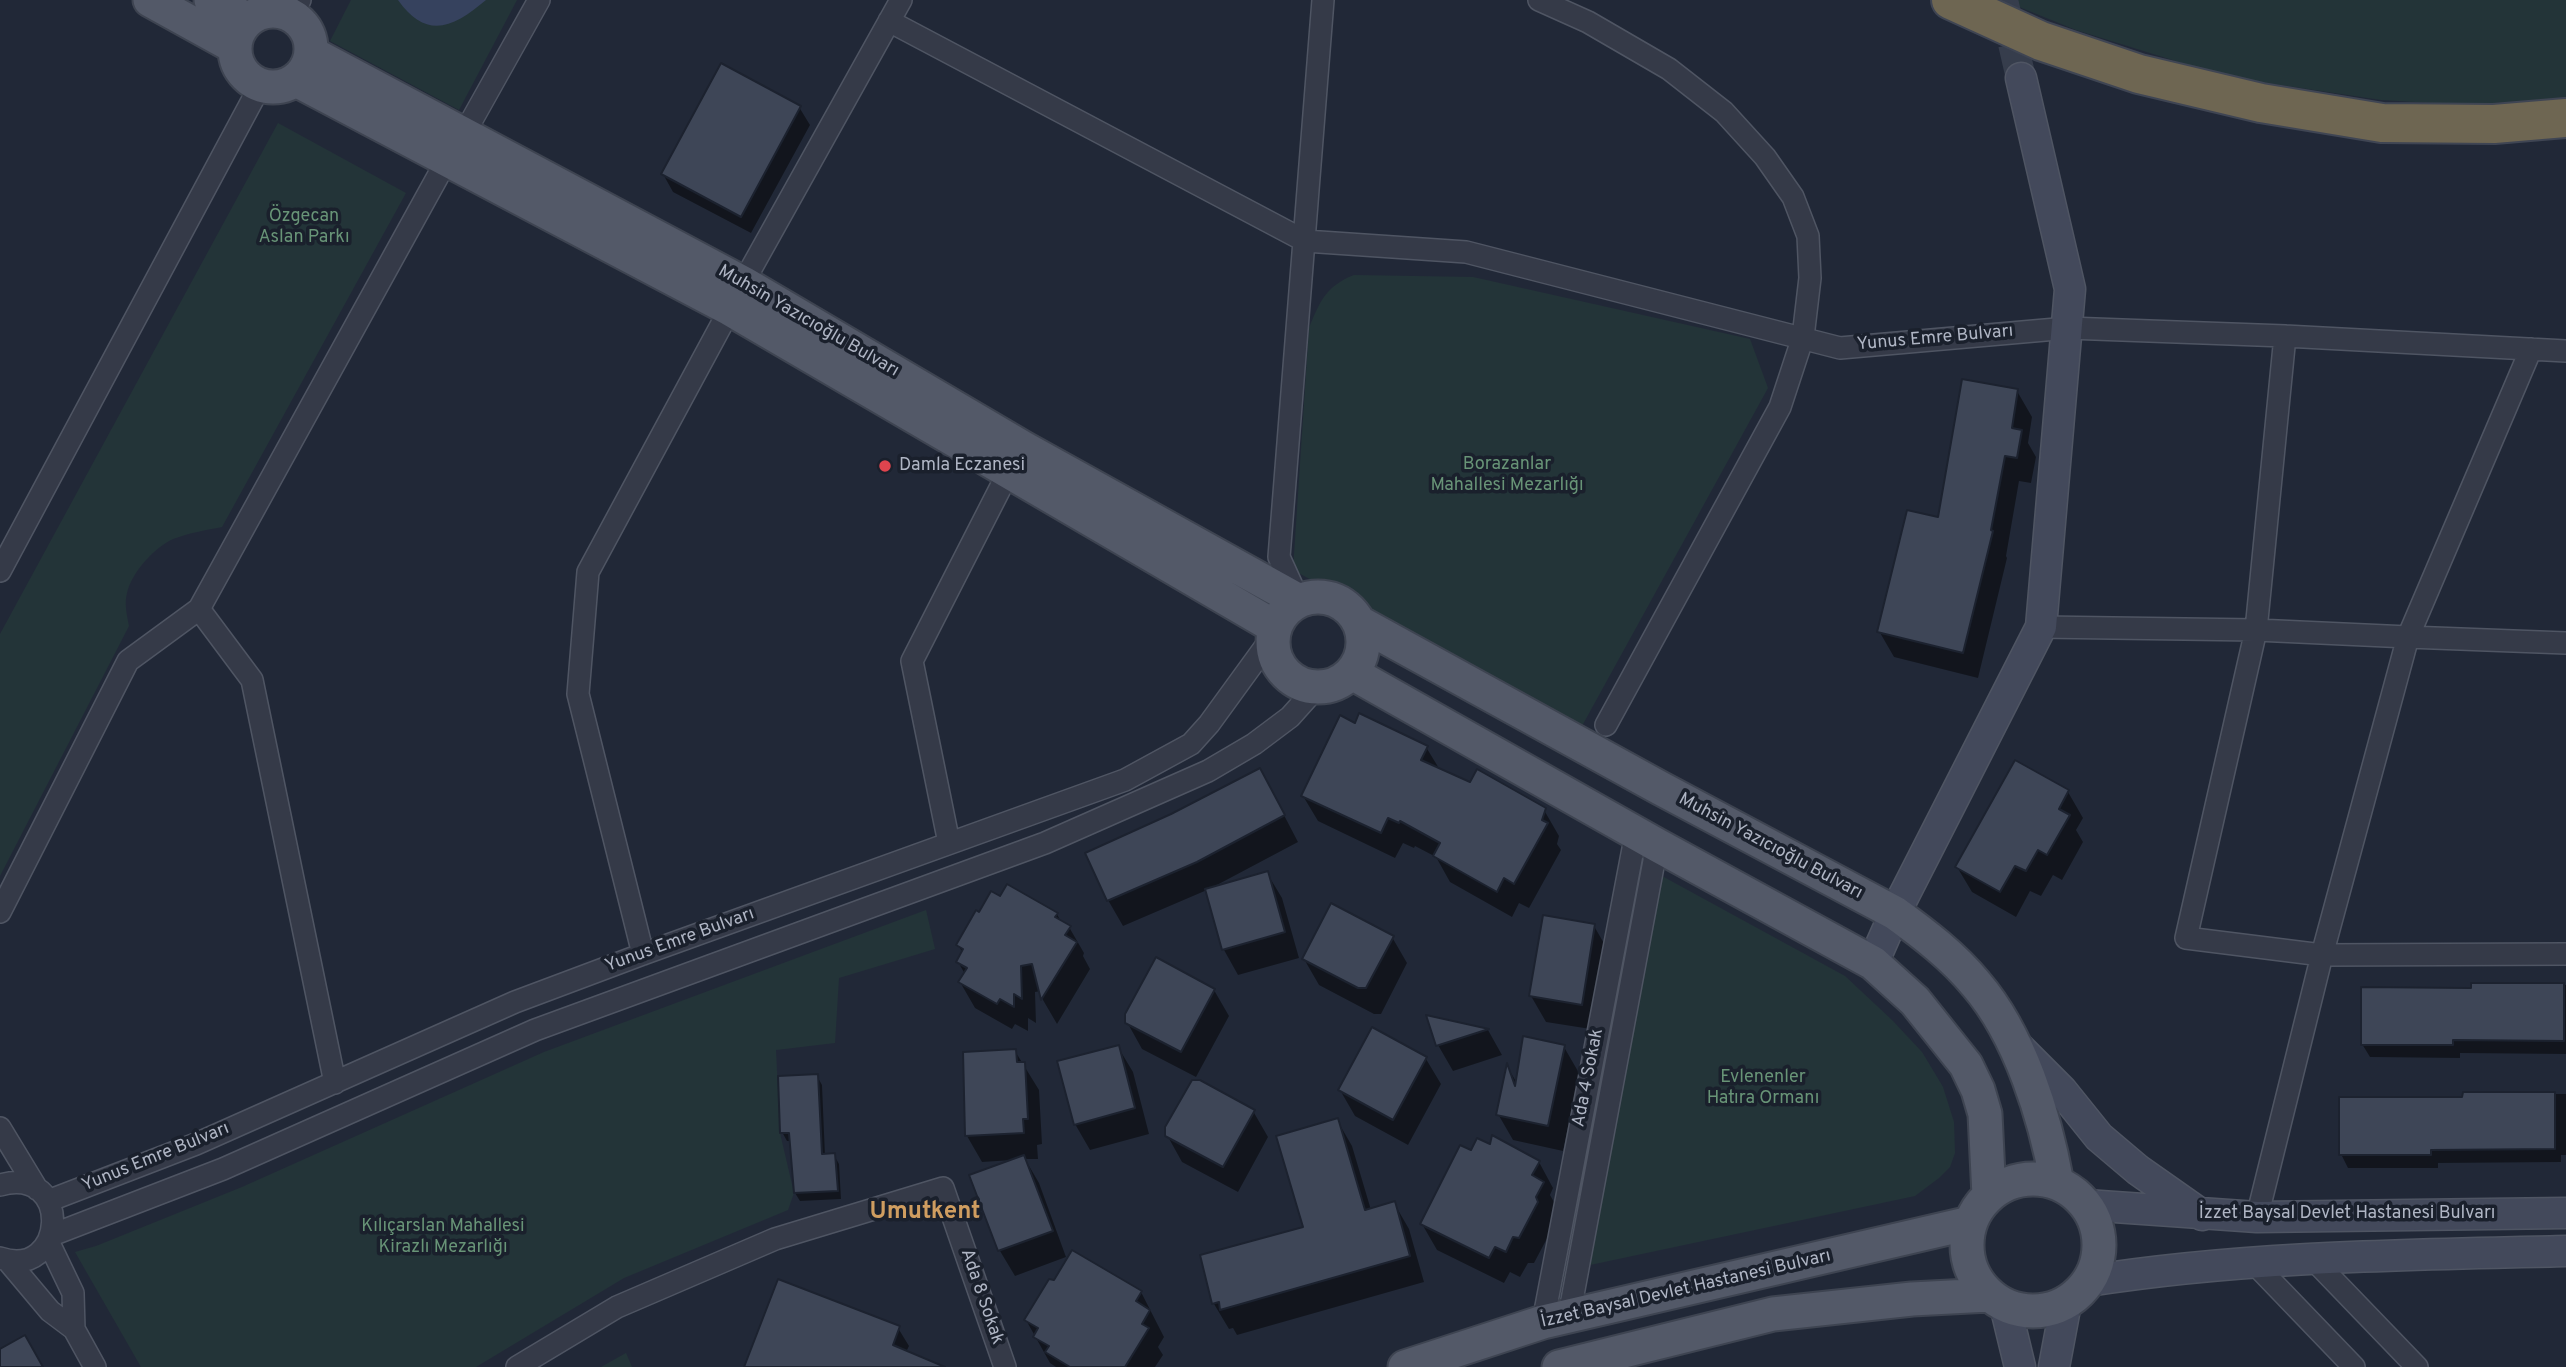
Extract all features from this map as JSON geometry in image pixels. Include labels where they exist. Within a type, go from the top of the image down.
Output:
[{"type":"highway","points":[[1951,0],[2041,41],[2127,70],[2261,103],[2382,123],[2494,124],[2566,118]]},
{"type":"main road","points":[[150,0],[242,33]]},
{"type":"main road","points":[[211,0],[242,33]]},
{"type":"main road","points":[[296,8],[309,34],[304,66],[285,85],[273,88],[260,86],[241,71],[236,59],[242,33],[267,11],[296,8]]},
{"type":"main road","name":"Muhsin Yazıcıoğlu Bulvarı","points":[[304,66],[1025,449],[1299,601]]},
{"type":"main road","points":[[1872,963],[2041,627],[2070,289],[2021,78]]},
{"type":"main road","points":[[737,296],[1009,471],[1274,632]]},
{"type":"main road","points":[[1320,597],[1340,602],[1352,611],[1360,623],[1363,649],[1360,662],[1352,673],[1336,684],[1316,688],[1293,680],[1283,672],[1273,649],[1274,632],[1284,612],[1299,601],[1320,597]]},
{"type":"main road","name":"Muhsin Yazıcıoğlu Bulvarı","points":[[1360,623],[1660,789],[1895,913],[1930,938],[1977,984],[1999,1016],[2040,1111],[2057,1183]]},
{"type":"main road","points":[[1352,673],[1872,963],[1915,1001],[1966,1065],[1978,1090],[1985,1114],[1989,1196]]},
{"type":"main road","points":[[2010,1039],[2062,1091],[2099,1137],[2138,1170],[2202,1215]]},
{"type":"main road","points":[[1559,1367],[1773,1314],[1912,1299],[1997,1300],[2033,1312],[2053,1309],[2077,1292],[2096,1267],[2099,1247],[2097,1226],[2086,1205],[2074,1193],[2057,1183],[2036,1179],[2015,1181],[1989,1196],[1970,1223],[1967,1244],[1969,1265],[1978,1284],[1997,1300],[2020,1367]]},
{"type":"main road","name":"İzzet Baysal Devlet Hastanesi Bulvarı","points":[[2086,1205],[2257,1217],[2566,1213]]},
{"type":"main road","name":"İzzet Baysal Devlet Hastanesi Bulvarı","points":[[1405,1367],[1556,1319],[1970,1223]]},
{"type":"main road","points":[[2077,1292],[2157,1270],[2252,1261],[2311,1257],[2566,1251]]},
{"type":"main road","points":[[2054,1367],[2077,1292]]},
{"type":"street","points":[[0,912],[128,661],[199,609],[539,0]]},
{"type":"street","points":[[643,954],[578,694],[588,572],[901,0]]},
{"type":"street","points":[[1299,601],[1279,557],[1323,0]]},
{"type":"street","points":[[1539,0],[1588,22],[1669,69],[1724,112],[1765,157],[1793,197],[1808,236],[1810,278],[1803,337],[1780,407],[1606,725]]},
{"type":"street","points":[[889,21],[1305,241]]},
{"type":"street","points":[[3,560],[260,86]]},
{"type":"street","name":"Yunus Emre Bulvarı","points":[[1305,241],[1466,252],[1840,348],[2068,328],[2566,351]]},
{"type":"street","points":[[2285,336],[2256,630],[2186,938],[2322,955],[2566,954]]},
{"type":"street","points":[[2257,1217],[2322,955],[2408,637],[2531,349]]},
{"type":"street","points":[[949,843],[912,660],[1009,471]]},
{"type":"street","points":[[199,609],[252,680],[335,1083]]},
{"type":"street","points":[[2041,627],[2256,630],[2566,643]]},
{"type":"street","name":"Yunus Emre Bulvarı","points":[[43,1195],[196,1144],[515,1002],[1125,780],[1191,744],[1209,724],[1274,632]]},
{"type":"street","points":[[4,1259],[22,1261],[34,1256],[50,1238],[223,1169],[534,1030],[1045,842],[1208,771],[1254,744],[1281,724],[1316,688]]},
{"type":"street","name":"Ada 4 Sokak","points":[[1556,1319],[1647,839]]},
{"type":"street","points":[[0,1128],[52,1209],[54,1222],[50,1238],[73,1293],[74,1329]]},
{"type":"street","points":[[0,1185],[13,1182],[26,1184],[43,1195]]},
{"type":"street","name":"Ada 8 Sokak","points":[[517,1367],[617,1307],[775,1239],[943,1188],[1005,1367]]},
{"type":"street","points":[[2311,1257],[2417,1367]]},
{"type":"street","points":[[4,1259],[50,1311],[74,1329],[94,1367]]},
{"type":"street","points":[[2252,1261],[2352,1366]]},
{"type":"green space","points":[[351,0],[517,0],[459,110],[330,41]]},
{"type":"green space","points":[[2002,0],[2566,0],[2566,98],[2466,105],[2381,100],[2227,77],[2076,30]]},
{"type":"green space","name":"Özgecan Aslan Parkı","points":[[278,123],[406,193],[222,527],[173,539],[158,548],[134,577],[126,597],[129,626],[0,876],[0,634]]},
{"type":"green space","name":"Borazanlar Mahallesi Mezarlığı","points":[[1354,275],[1473,277],[1750,339],[1768,388],[1582,726],[1293,570],[1309,328],[1330,289]]},
{"type":"green space","name":"Evlenenler Hatıra Ormanı","points":[[1662,876],[1845,976],[1922,1052],[1943,1087],[1954,1122],[1955,1153],[1950,1167],[1939,1178],[1915,1196],[1590,1265]]},
{"type":"green space","name":"Kılıçarslan Mahallesi Kirazlı Mezarlığı","points":[[926,910],[935,949],[839,978],[835,1043],[776,1050],[780,1133],[794,1193],[788,1210],[624,1278],[476,1367],[141,1367],[75,1252],[242,1187],[544,1052]]},
{"type":"green space","points":[[626,1353],[632,1367],[601,1367]]},
{"type":"water","points":[[398,0],[486,0],[452,23],[430,25],[419,21]]},
{"type":"building","points":[[721,63],[801,106],[741,217],[661,174]]},
{"type":"building","points":[[1962,379],[2018,389],[2012,428],[2022,430],[2017,458],[2005,456],[1991,530],[1993,531],[1963,653],[1877,632],[1907,510],[1938,517]]},
{"type":"building","points":[[1359,713],[1428,746],[1421,760],[1470,782],[1477,769],[1546,808],[1542,820],[1548,823],[1514,884],[1504,878],[1497,892],[1433,856],[1440,843],[1400,821],[1399,823],[1388,818],[1381,833],[1301,796],[1340,715],[1355,723]]},
{"type":"building","points":[[2015,760],[2069,790],[2059,809],[2070,815],[2047,855],[2038,850],[2026,871],[2015,866],[2000,892],[1955,867]]},
{"type":"building","points":[[1260,768],[1285,815],[1197,862],[1107,901],[1085,853],[1171,814]]},
{"type":"building","points":[[1268,871],[1285,932],[1222,950],[1205,889]]},
{"type":"building","points":[[1007,884],[1058,913],[1055,917],[1071,926],[1065,935],[1077,942],[1041,1000],[1032,964],[1021,966],[1022,999],[1014,994],[1014,1007],[1000,999],[997,1004],[958,982],[967,968],[956,962],[963,949],[956,945],[976,910],[979,912],[991,891],[1000,896]]},
{"type":"building","points":[[1331,903],[1394,936],[1366,988],[1358,988],[1302,959]]},
{"type":"building","points":[[1543,915],[1595,924],[1582,1005],[1529,996]]},
{"type":"building","points":[[1156,957],[1215,989],[1181,1052],[1125,1023],[1125,1014]]},
{"type":"building","points":[[2471,983],[2564,983],[2564,1041],[2453,1040],[2453,1045],[2361,1045],[2361,987],[2471,988]]},
{"type":"building","points":[[1426,1015],[1489,1029],[1436,1046]]},
{"type":"building","points":[[1372,1027],[1427,1057],[1393,1120],[1338,1090]]},
{"type":"building","points":[[1523,1036],[1565,1045],[1548,1126],[1496,1115],[1507,1063],[1515,1086]]},
{"type":"building","points":[[1119,1045],[1135,1108],[1074,1125],[1057,1061]]},
{"type":"building","points":[[1016,1049],[1017,1062],[1025,1062],[1028,1119],[1023,1119],[1024,1133],[965,1136],[963,1052]]},
{"type":"building","points":[[818,1074],[822,1154],[835,1153],[838,1191],[794,1193],[789,1133],[780,1133],[778,1076]]},
{"type":"building","points":[[1192,1080],[1200,1080],[1255,1110],[1223,1167],[1165,1136],[1165,1127]]},
{"type":"building","points":[[2463,1092],[2555,1092],[2555,1149],[2431,1150],[2431,1155],[2339,1155],[2339,1097],[2462,1097]]},
{"type":"building","points":[[1338,1118],[1365,1210],[1395,1201],[1410,1256],[1220,1310],[1219,1302],[1212,1304],[1200,1255],[1303,1227],[1276,1136]]},
{"type":"building","points":[[1492,1135],[1540,1161],[1532,1175],[1544,1182],[1536,1197],[1538,1202],[1519,1238],[1513,1237],[1506,1252],[1495,1247],[1489,1258],[1420,1224],[1460,1145],[1471,1150],[1477,1138],[1490,1144]]},
{"type":"building","points":[[1024,1155],[1053,1231],[998,1251],[969,1175]]},
{"type":"building","points":[[1072,1250],[1142,1291],[1136,1301],[1150,1310],[1142,1324],[1149,1328],[1125,1367],[1070,1367],[1045,1352],[1049,1346],[1033,1337],[1038,1328],[1024,1320],[1049,1279],[1054,1280]]},
{"type":"building","points":[[778,1279],[900,1326],[893,1345],[945,1367],[744,1367]]},
{"type":"building","points":[[25,1335],[43,1367],[0,1367],[0,1349]]},
{"type":"tunnel","points":[[2003,0],[2021,78]]},
{"type":"place","name":"Damla Eczanesi","points":[[885,466]]},
{"type":"district","name":"Umutkent","points":[[925,1213]]}]
